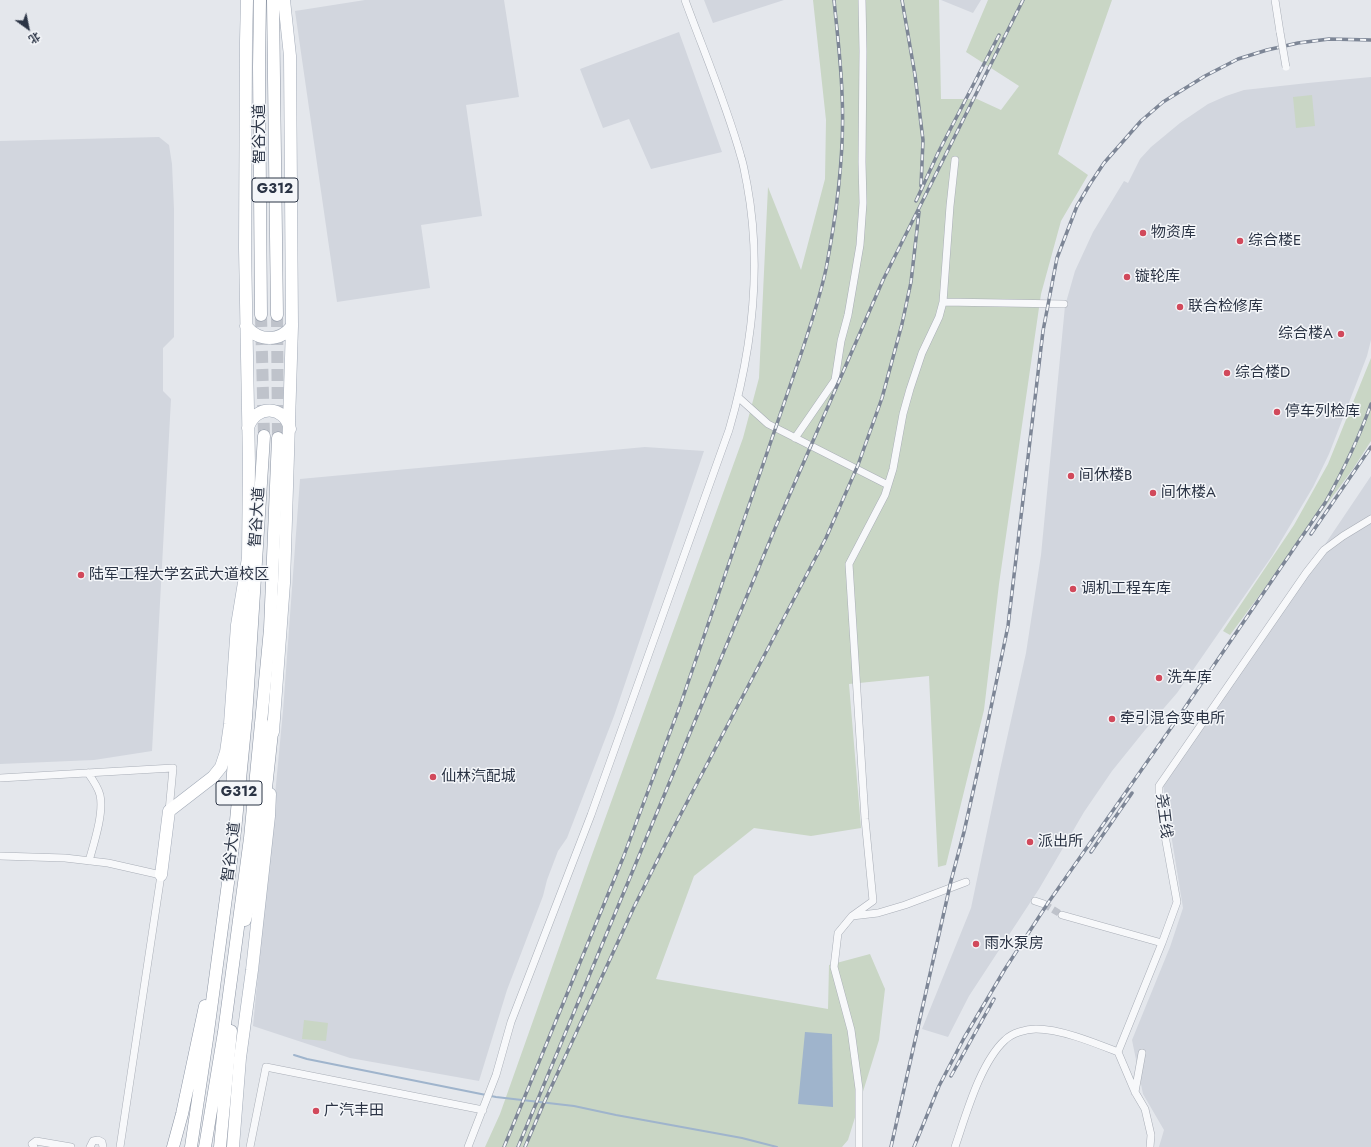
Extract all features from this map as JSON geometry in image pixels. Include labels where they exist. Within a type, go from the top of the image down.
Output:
[{"type":"main road","points":[[247,0],[245,240],[248,436]]},
{"type":"main road","name":"智谷大道","points":[[260,0],[259,67],[261,315]]},
{"type":"main road","name":"智谷大道","points":[[273,0],[277,315]]},
{"type":"main road","points":[[220,1147],[230,1040],[233,964],[254,886],[273,723],[284,583],[290,430],[292,326],[290,56],[284,0]]},
{"type":"main road","points":[[246,326],[256,335],[270,338],[285,333],[292,326]]},
{"type":"main road","points":[[173,1147],[182,1114],[223,921],[248,558],[248,428],[251,420],[257,414],[265,411],[274,411],[282,415],[288,422],[290,430]]},
{"type":"main road","name":"智谷大道","points":[[191,1147],[236,831],[246,718],[264,436]]},
{"type":"main road","name":"智谷大道","points":[[205,1147],[233,964],[250,838],[270,629],[278,438]]},
{"type":"main road","points":[[161,875],[169,810],[213,777],[221,767],[226,752],[230,724],[237,625],[248,558]]},
{"type":"main road","points":[[233,1147],[240,1058],[252,970],[269,816],[273,723]]},
{"type":"street","points":[[468,1147],[496,1075],[511,1022],[591,815],[729,430],[738,397],[746,357],[752,312],[754,244],[750,205],[742,158],[717,82],[700,43],[684,0]]},
{"type":"street","points":[[795,438],[835,380],[841,341],[848,315],[860,246],[863,223],[862,0]]},
{"type":"street","points":[[1275,0],[1286,67]]},
{"type":"street","points":[[859,1147],[859,1089],[851,1030],[834,967],[838,933],[852,916],[873,901],[865,819],[849,564],[885,495],[893,469],[903,414],[910,389],[922,354],[939,318],[943,302],[955,160]]},
{"type":"street","points":[[943,302],[1064,304]]},
{"type":"street","points":[[738,397],[768,424],[888,485]]},
{"type":"street","name":"尧王线","points":[[1118,1052],[1162,943],[1176,902],[1159,803],[1159,786],[1306,573],[1324,550],[1343,536],[1371,520]]},
{"type":"street","points":[[0,778],[173,768],[169,810]]},
{"type":"street","points":[[88,773],[95,783],[100,796],[100,813],[97,834],[89,861]]},
{"type":"street","points":[[0,856],[65,858],[108,863],[161,875],[120,1147]]},
{"type":"street","points":[[852,916],[878,913],[905,905],[966,882]]},
{"type":"street","points":[[1035,902],[1044,904]]},
{"type":"street","points":[[1062,915],[1162,943]]},
{"type":"street","points":[[955,1147],[978,1082],[995,1051],[1006,1039],[1023,1031],[1037,1029],[1057,1032],[1088,1040],[1118,1052],[1135,1092],[1145,1109],[1151,1135],[1150,1147]]},
{"type":"street","points":[[1135,1092],[1142,1053]]},
{"type":"street","points":[[250,1147],[266,1067],[483,1110]]},
{"type":"street","points":[[90,1147],[93,1141],[98,1140],[102,1142],[103,1147]]},
{"type":"street","points":[[34,1147],[32,1144],[36,1141],[71,1147]]},
{"type":"shaded area","points":[[365,0],[504,0],[519,97],[466,105],[482,216],[421,225],[430,288],[337,302],[295,11]]},
{"type":"shaded area","points":[[704,0],[784,0],[713,23]]},
{"type":"shaded area","points":[[941,0],[981,0],[973,13]]},
{"type":"shaded area","points":[[679,32],[722,152],[651,169],[629,119],[603,128],[580,69]]},
{"type":"shaded area","points":[[1371,77],[1371,340],[1367,356],[1329,454],[1313,487],[1272,556],[1177,693],[1112,771],[1084,812],[1039,889],[969,996],[948,1037],[922,1029],[971,908],[1026,653],[1041,555],[1065,306],[1075,271],[1093,232],[1124,181],[1128,183],[1140,159],[1151,147],[1180,123],[1208,104],[1244,90]]},
{"type":"shaded area","name":"陆军工程大学玄武大道校区","points":[[159,137],[169,145],[172,164],[174,209],[174,337],[163,348],[163,391],[171,399],[152,751],[94,760],[0,764],[0,141]]},
{"type":"shaded area","name":"仙林汽配城","points":[[645,447],[704,451],[614,716],[567,838],[558,851],[547,880],[543,896],[507,990],[479,1081],[350,1058],[253,1026],[283,711],[300,479]]},
{"type":"shaded area","points":[[1371,476],[1371,1147],[1159,1147],[1164,1130],[1143,1094],[1132,1040],[1170,947],[1183,908],[1163,785]]},
{"type":"green space","points":[[813,0],[939,0],[941,99],[977,99],[1001,110],[1019,86],[966,52],[988,0],[1112,0],[1058,154],[1088,175],[1061,221],[1041,294],[999,584],[984,710],[946,865],[938,867],[929,676],[849,684],[861,828],[811,836],[754,828],[694,876],[656,979],[828,1009],[829,965],[870,954],[885,989],[879,1040],[848,1140],[842,1147],[485,1147],[500,1114],[743,438],[759,378],[768,187],[801,270],[825,179],[826,120]]},
{"type":"green space","points":[[1312,95],[1315,126],[1296,128],[1293,97]]},
{"type":"green space","points":[[1371,358],[1371,441],[1353,469],[1230,635],[1223,631],[1294,525],[1328,464]]},
{"type":"green space","points":[[304,1020],[328,1023],[326,1041],[302,1039]]},
{"type":"water","points":[[805,1032],[832,1034],[833,1107],[798,1104]]},
{"type":"waterway","points":[[294,1055],[307,1059],[496,1097],[574,1106],[742,1138],[777,1147]]},
{"type":"tunnel","points":[[261,315],[264,436]]},
{"type":"tunnel","points":[[277,315],[278,438]]},
{"type":"tunnel","points":[[1044,904],[1062,915]]},
{"type":"railway","points":[[504,1147],[623,858],[681,703],[802,351],[818,300],[826,269],[834,226],[841,160],[843,116],[839,47],[834,0]]},
{"type":"railway","points":[[902,0],[915,75],[923,140],[921,186]]},
{"type":"railway","points":[[518,1147],[776,526],[883,280],[1023,0]]},
{"type":"railway","points":[[916,201],[938,153],[999,35]]},
{"type":"railway","points":[[891,1147],[951,881],[964,832],[1008,626],[1043,331],[1057,258],[1077,206],[1104,163],[1141,121],[1163,102],[1205,76],[1238,59],[1267,50],[1298,43],[1329,39],[1371,40]]},
{"type":"railway","points":[[525,1147],[634,907],[674,827],[826,538],[858,465],[882,398],[902,324],[911,282],[919,212]]},
{"type":"railway","points":[[914,1147],[939,1086],[964,1038],[1005,969],[1048,903],[1173,725],[1325,503],[1350,454],[1371,404]]},
{"type":"railway","points":[[1311,534],[1371,447]]},
{"type":"railway","points":[[1091,852],[1132,793]]},
{"type":"railway","points":[[951,1076],[994,999]]},
{"type":"place","name":"物资库","points":[[1143,233]]},
{"type":"place","name":"综合楼E","points":[[1240,241]]},
{"type":"place","name":"镟轮库","points":[[1127,277]]},
{"type":"place","name":"联合检修库","points":[[1180,307]]},
{"type":"place","name":"综合楼A","points":[[1341,334]]},
{"type":"place","name":"综合楼D","points":[[1227,373]]},
{"type":"place","name":"停车列检库","points":[[1277,412]]},
{"type":"place","name":"间休楼B","points":[[1071,476]]},
{"type":"place","name":"间休楼A","points":[[1153,493]]},
{"type":"place","name":"陆军工程大学玄武大道校区","points":[[81,575]]},
{"type":"place","name":"调机工程车库","points":[[1073,589]]},
{"type":"place","name":"洗车库","points":[[1159,678]]},
{"type":"place","name":"牵引混合变电所","points":[[1112,719]]},
{"type":"place","name":"仙林汽配城","points":[[433,777]]},
{"type":"place","name":"派出所","points":[[1030,842]]},
{"type":"place","name":"雨水泵房","points":[[976,944]]},
{"type":"place","name":"广汽丰田","points":[[316,1111]]}]
